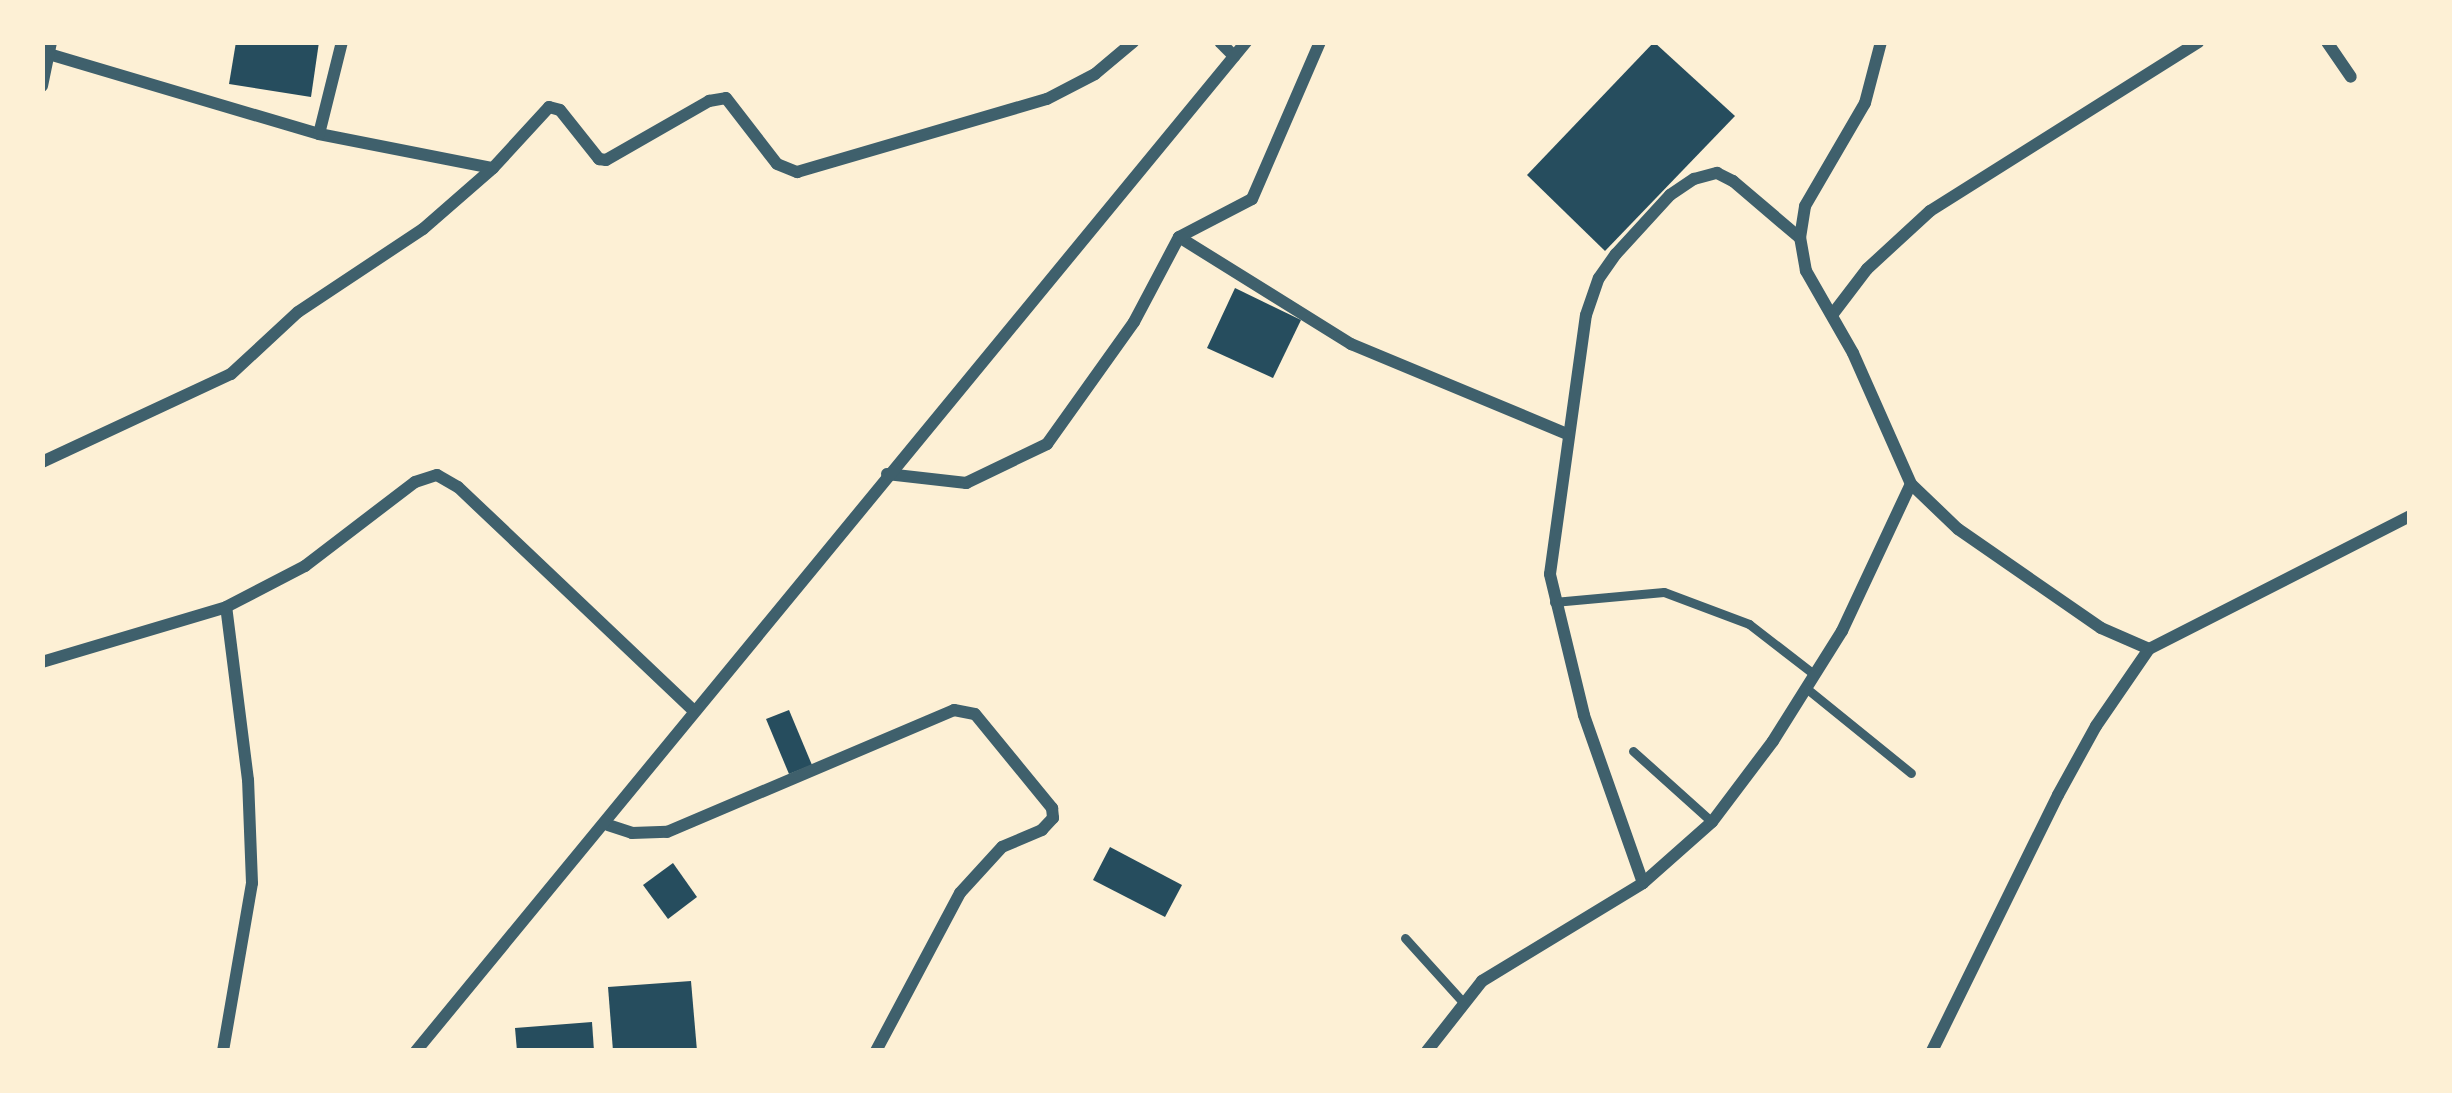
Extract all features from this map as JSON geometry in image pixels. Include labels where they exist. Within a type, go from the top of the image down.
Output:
[{"type":"street","points":[[319,134],[342,42]]},
{"type":"street","points":[[42,463],[231,374],[310,301],[423,229],[493,168],[549,107],[560,110],[599,159],[606,160],[717,98],[733,105],[777,164],[787,171],[814,170],[1047,99],[1095,74],[1133,42]]},
{"type":"street","points":[[1220,42],[1234,56]]},
{"type":"street","points":[[416,1051],[608,825],[692,709],[1246,42]]},
{"type":"street","points":[[887,474],[966,483],[1047,444],[1134,322],[1179,237],[1252,199],[1320,42]]},
{"type":"street","points":[[1881,42],[1865,103],[1805,206],[1800,238],[1806,272],[1832,315],[1911,484],[1958,529],[2101,628],[2150,649]]},
{"type":"street","points":[[1832,315],[1867,268],[1930,211],[2198,42]]},
{"type":"street","points":[[2327,42],[2351,77]]},
{"type":"street","points":[[42,86],[48,49],[319,134],[493,168]]},
{"type":"street","points":[[1643,883],[1584,716],[1550,574],[1586,314],[1598,278],[1670,195],[1694,179],[1717,173],[1800,238]]},
{"type":"street","points":[[1179,237],[1351,344],[1567,434]]},
{"type":"street","points":[[42,662],[226,607],[305,566],[415,482],[437,475],[458,487],[692,709]]},
{"type":"street","points":[[1426,1051],[1462,1000],[1496,972],[1643,883],[1712,822],[1842,631],[1911,484]]},
{"type":"street","points":[[1932,1051],[2058,795],[2150,649],[2410,516]]},
{"type":"street","points":[[223,1051],[252,883],[248,780],[226,607]]},
{"type":"street","points":[[608,825],[632,833],[667,832],[954,710],[975,714],[1052,808],[1053,818],[1042,830],[1002,847],[960,893],[876,1051]]},
{"type":"lane","points":[[1555,602],[1664,592],[1749,624],[1815,674]]},
{"type":"lane","points":[[1806,688],[1911,773]]},
{"type":"lane","points":[[1633,751],[1712,822]]},
{"type":"lane","points":[[1405,938],[1462,1000]]},
{"type":"building","points":[[236,42],[319,42],[311,97],[229,84]]},
{"type":"building","points":[[1654,42],[1735,116],[1605,251],[1527,175]]},
{"type":"building","points":[[1235,288],[1301,320],[1273,378],[1207,348]]},
{"type":"building","points":[[789,710],[812,765],[789,774],[766,719]]},
{"type":"building","points":[[1110,847],[1182,885],[1165,917],[1093,880]]},
{"type":"building","points":[[673,863],[697,897],[668,919],[643,885]]},
{"type":"building","points":[[691,981],[697,1051],[613,1051],[608,987]]},
{"type":"building","points":[[592,1022],[594,1051],[517,1051],[515,1028]]}]
